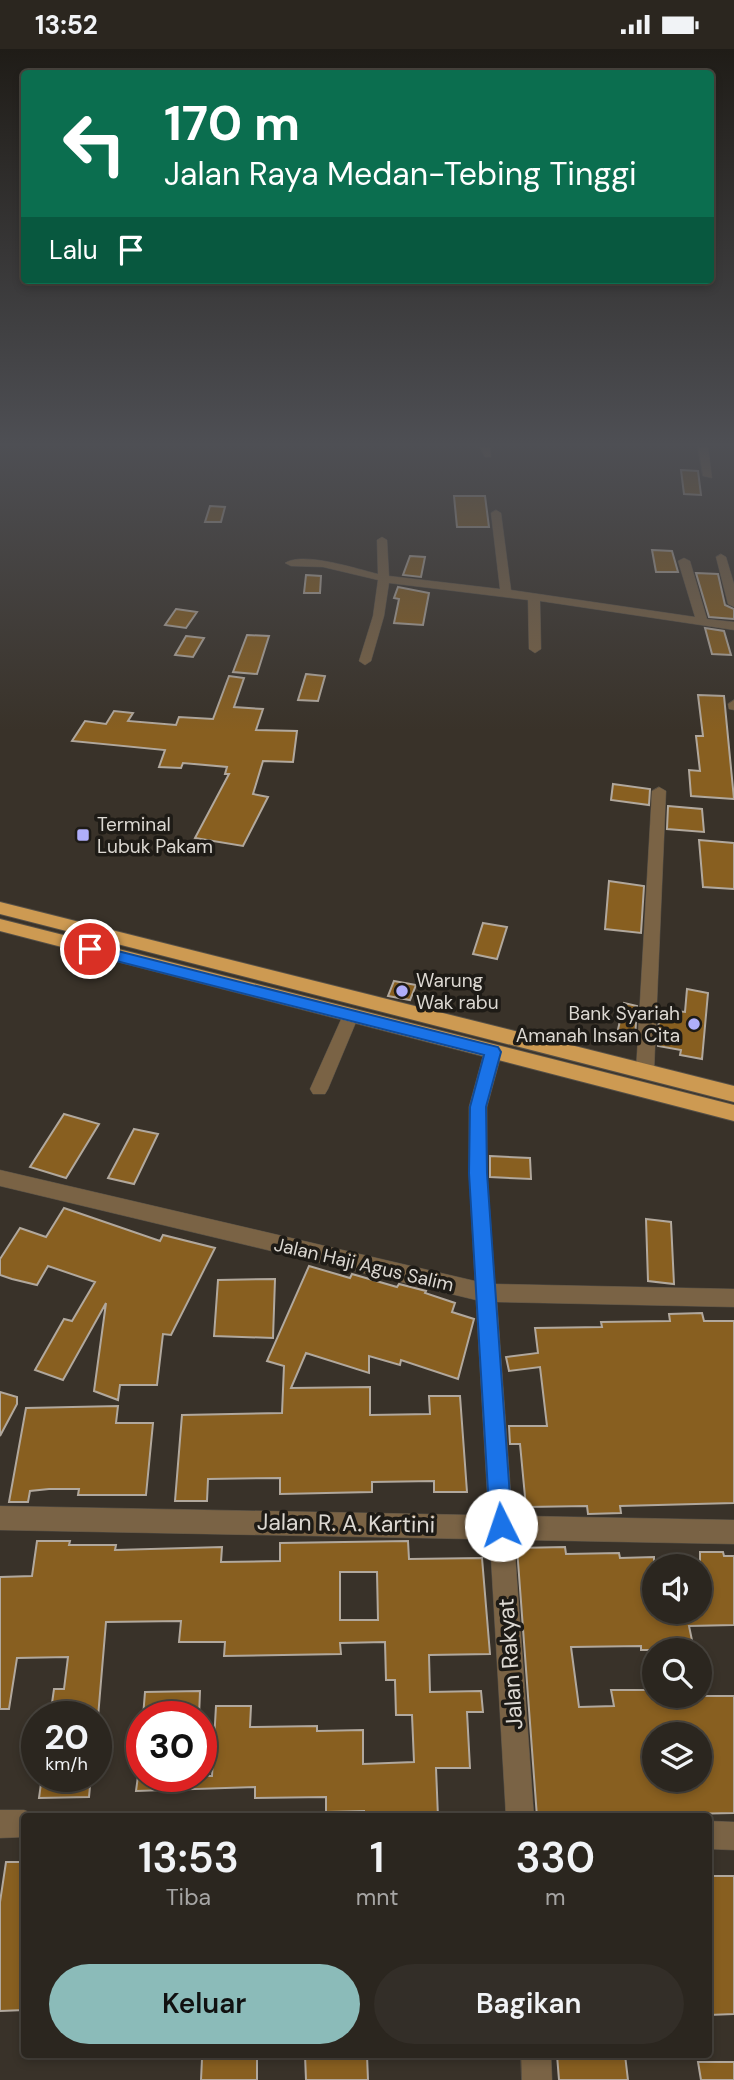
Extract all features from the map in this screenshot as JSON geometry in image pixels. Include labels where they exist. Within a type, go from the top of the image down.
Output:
[{"type":"highway","points":[[0,908],[148,956],[351,1016],[734,1113]]},
{"type":"highway","points":[[0,925],[148,956],[734,1094]]},
{"type":"street","points":[[365,661],[377,628],[386,579],[382,542]]},
{"type":"street","points":[[499,542],[506,593]]},
{"type":"street","points":[[721,557],[734,604]]},
{"type":"street","points":[[684,561],[691,591],[699,602],[702,622]]},
{"type":"street","points":[[291,563],[329,565],[344,572],[386,579],[506,593],[734,626]]},
{"type":"street","points":[[534,597],[535,649]]},
{"type":"street","points":[[645,1071],[659,791]]},
{"type":"street","points":[[319,1089],[351,1016]]},
{"type":"street","name":"Jalan Rakyat","points":[[493,1052],[482,1088],[477,1131],[520,1813]]},
{"type":"street","name":"Jalan Haji Agus Salim","points":[[0,1178],[486,1293],[734,1298]]},
{"type":"street","name":"Jalan R. A. Kartini","points":[[0,1518],[734,1531]]},
{"type":"street","points":[[0,1824],[21,1824]]},
{"type":"street","points":[[712,1835],[734,1836]]},
{"type":"street","points":[[536,2058],[537,2080]]},
{"type":"building","points":[[652,550],[672,551],[678,572],[656,572]]},
{"type":"building","points":[[410,556],[425,557],[421,577],[403,575]]},
{"type":"building","points":[[696,573],[718,574],[725,605],[734,609],[734,619],[709,617]]},
{"type":"building","points":[[306,575],[321,576],[320,593],[304,593]]},
{"type":"building","points":[[398,587],[429,593],[423,625],[394,623],[399,599],[394,598]]},
{"type":"building","points":[[176,609],[197,612],[186,628],[165,625]]},
{"type":"building","points":[[705,628],[724,631],[731,655],[712,654]]},
{"type":"building","points":[[247,635],[269,636],[257,674],[233,672]]},
{"type":"building","points":[[186,636],[204,638],[193,657],[175,655]]},
{"type":"building","points":[[306,674],[325,676],[318,701],[298,700]]},
{"type":"building","points":[[229,676],[244,678],[234,707],[263,709],[256,730],[297,731],[293,762],[263,761],[253,794],[268,797],[243,846],[195,838],[229,774],[225,774],[227,767],[183,763],[181,768],[159,767],[165,750],[72,741],[85,721],[106,724],[114,711],[133,713],[128,721],[176,725],[179,717],[213,719]]},
{"type":"building","points":[[698,695],[724,696],[734,799],[691,796],[689,770],[700,771],[696,736],[703,736]]},
{"type":"building","points":[[613,784],[650,789],[649,805],[611,800]]},
{"type":"building","points":[[668,806],[702,809],[704,832],[667,829]]},
{"type":"building","points":[[699,840],[734,843],[734,889],[703,887]]},
{"type":"building","points":[[609,881],[644,886],[641,933],[605,929]]},
{"type":"building","points":[[483,923],[507,927],[497,959],[473,954]]},
{"type":"building","name":"Warung Wak rabu","points":[[394,981],[416,985],[410,1000],[388,996]]},
{"type":"building","name":"Bank Syariah Amanah Insan Cita","points":[[687,989],[708,993],[702,1059],[680,1055],[681,1050],[658,1046],[659,1009],[685,1012]]},
{"type":"building","points":[[624,1003],[637,1006],[635,1038],[617,1034]]},
{"type":"building","points":[[64,1114],[99,1124],[66,1178],[30,1167]]},
{"type":"building","points":[[134,1129],[158,1134],[134,1184],[108,1178]]},
{"type":"building","points":[[490,1156],[530,1158],[531,1179],[490,1177]]},
{"type":"building","points":[[64,1208],[160,1241],[163,1235],[215,1248],[171,1335],[163,1334],[157,1385],[120,1385],[118,1400],[94,1391],[106,1303],[63,1380],[35,1370],[64,1319],[72,1321],[95,1282],[48,1266],[37,1285],[12,1279],[0,1275],[0,1259],[20,1228],[46,1237]]},
{"type":"building","points":[[646,1219],[671,1222],[674,1284],[648,1281]]},
{"type":"building","points":[[309,1266],[350,1278],[352,1274],[397,1287],[399,1284],[426,1291],[425,1293],[455,1303],[452,1312],[474,1319],[458,1379],[401,1360],[400,1365],[369,1356],[369,1373],[306,1353],[291,1388],[370,1387],[370,1415],[430,1414],[429,1396],[460,1396],[467,1492],[434,1492],[434,1481],[372,1482],[372,1492],[280,1494],[280,1478],[208,1479],[207,1501],[175,1501],[182,1415],[282,1413],[284,1366],[267,1361]]},
{"type":"building","points":[[275,1279],[273,1338],[214,1336],[218,1280]]},
{"type":"building","points":[[702,1313],[704,1321],[734,1321],[734,1503],[620,1506],[621,1513],[588,1514],[587,1506],[526,1507],[520,1444],[510,1444],[509,1426],[547,1426],[540,1367],[509,1371],[506,1357],[538,1353],[535,1328],[602,1327],[601,1322],[670,1321],[669,1314]]},
{"type":"building","points":[[0,1392],[17,1397],[17,1404],[0,1436]]},
{"type":"building","points":[[118,1406],[116,1423],[153,1423],[146,1495],[78,1495],[79,1489],[49,1489],[30,1491],[28,1502],[9,1502],[26,1408]]},
{"type":"building","points":[[37,1541],[70,1541],[69,1545],[116,1545],[115,1550],[222,1547],[221,1562],[280,1561],[280,1543],[408,1541],[409,1559],[482,1558],[490,1654],[429,1655],[430,1692],[481,1691],[483,1712],[467,1712],[470,1768],[436,1768],[438,1813],[326,1812],[326,1797],[255,1798],[255,1787],[217,1788],[217,1706],[251,1706],[250,1727],[317,1726],[317,1731],[363,1730],[363,1764],[414,1762],[412,1715],[396,1715],[395,1680],[386,1680],[385,1642],[340,1643],[341,1654],[224,1656],[225,1642],[179,1642],[181,1621],[106,1622],[99,1701],[52,1701],[54,1689],[64,1689],[68,1657],[17,1658],[9,1709],[0,1709],[0,1577],[32,1576]],"holes":[[[340,1572],[377,1572],[378,1620],[340,1620]]]},
{"type":"building","points":[[565,1547],[566,1554],[619,1553],[620,1558],[642,1557],[642,1624],[712,1624],[712,1554],[700,1552],[723,1552],[724,1556],[734,1556],[734,1625],[689,1626],[692,1638],[642,1638],[642,1650],[641,1646],[571,1647],[579,1707],[614,1706],[611,1690],[642,1690],[642,1708],[712,1708],[712,1696],[734,1696],[734,1813],[537,1813],[517,1548]]},
{"type":"building","points":[[200,1691],[200,1701],[144,1701],[145,1692]]},
{"type":"building","points":[[40,1792],[89,1792],[89,1797],[39,1798]]},
{"type":"building","points":[[6,1862],[21,1862],[21,2010],[0,2011],[0,1902]]},
{"type":"building","points":[[712,1876],[734,1876],[734,2014],[712,2015]]},
{"type":"building","points":[[305,2058],[367,2058],[368,2080],[306,2080]]},
{"type":"building","points":[[557,2058],[625,2058],[628,2080],[559,2080]]},
{"type":"building","points":[[202,2059],[257,2059],[257,2080],[201,2080]]},
{"type":"building","points":[[698,2062],[734,2062],[734,2080],[701,2080]]},
{"type":"place","name":"Terminal Lubuk Pakam","points":[[83,835]]},
{"type":"place","name":"Warung Wak rabu","points":[[402,991]]},
{"type":"place","name":"Bank Syariah Amanah Insan Cita","points":[[694,1024]]},
{"type":"route","points":[[90,949],[493,1052],[478,1107],[477,1131],[501,1525]]}]
